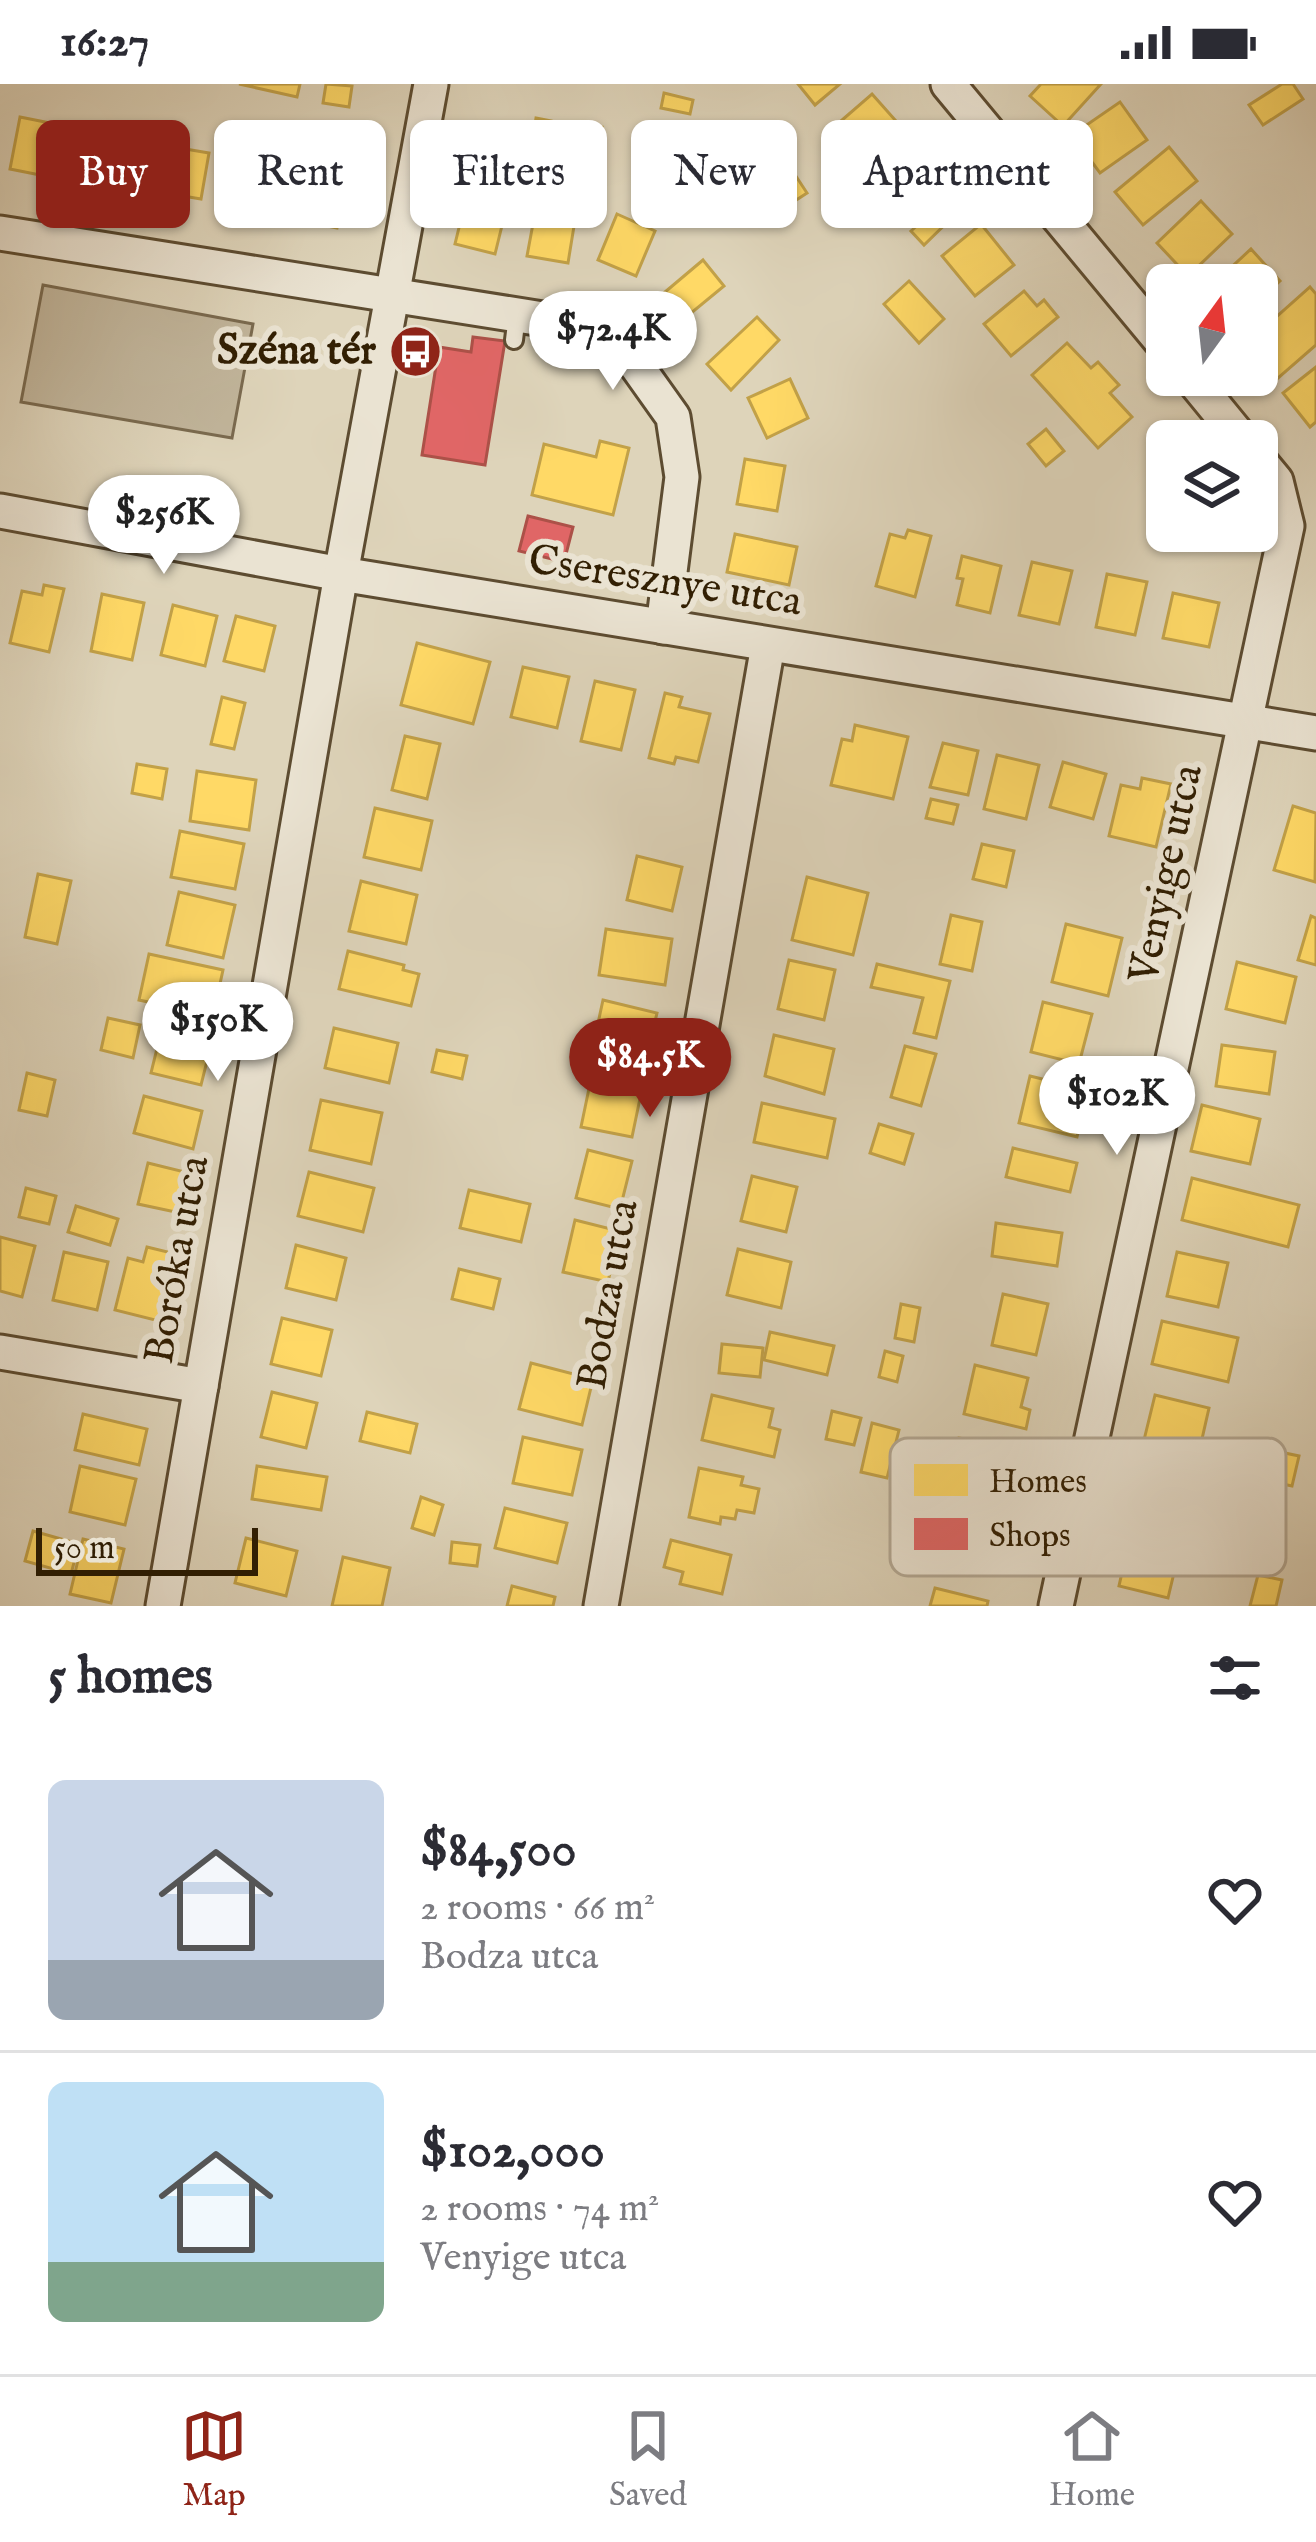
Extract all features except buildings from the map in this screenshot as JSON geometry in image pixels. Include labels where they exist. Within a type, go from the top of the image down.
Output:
[{"type":"street","name":"Boróka utca","points":[[163,1606],[341,574],[431,84]]},
{"type":"street","points":[[963,89],[1146,321]]},
{"type":"street","points":[[0,232],[392,294],[515,327],[574,324],[631,358],[673,417],[682,477],[663,628]]},
{"type":"street","points":[[1206,396],[1226,420]]},
{"type":"street","name":"Venyige utca","points":[[1092,1438],[1287,526],[1278,489]]},
{"type":"street","name":"Cseresznye utca","points":[[0,512],[341,574],[1316,733]]},
{"type":"street","name":"Bodza utca","points":[[601,1606],[767,645]]},
{"type":"street","points":[[0,1352],[201,1387]]},
{"type":"street","name":"Venyige utca","points":[[1056,1606],[1062,1576]]},
{"type":"shaded area","points":[[43,285],[253,324],[232,438],[21,402]]},
{"type":"place","name":"Széna tér","points":[[415,351]]}]
